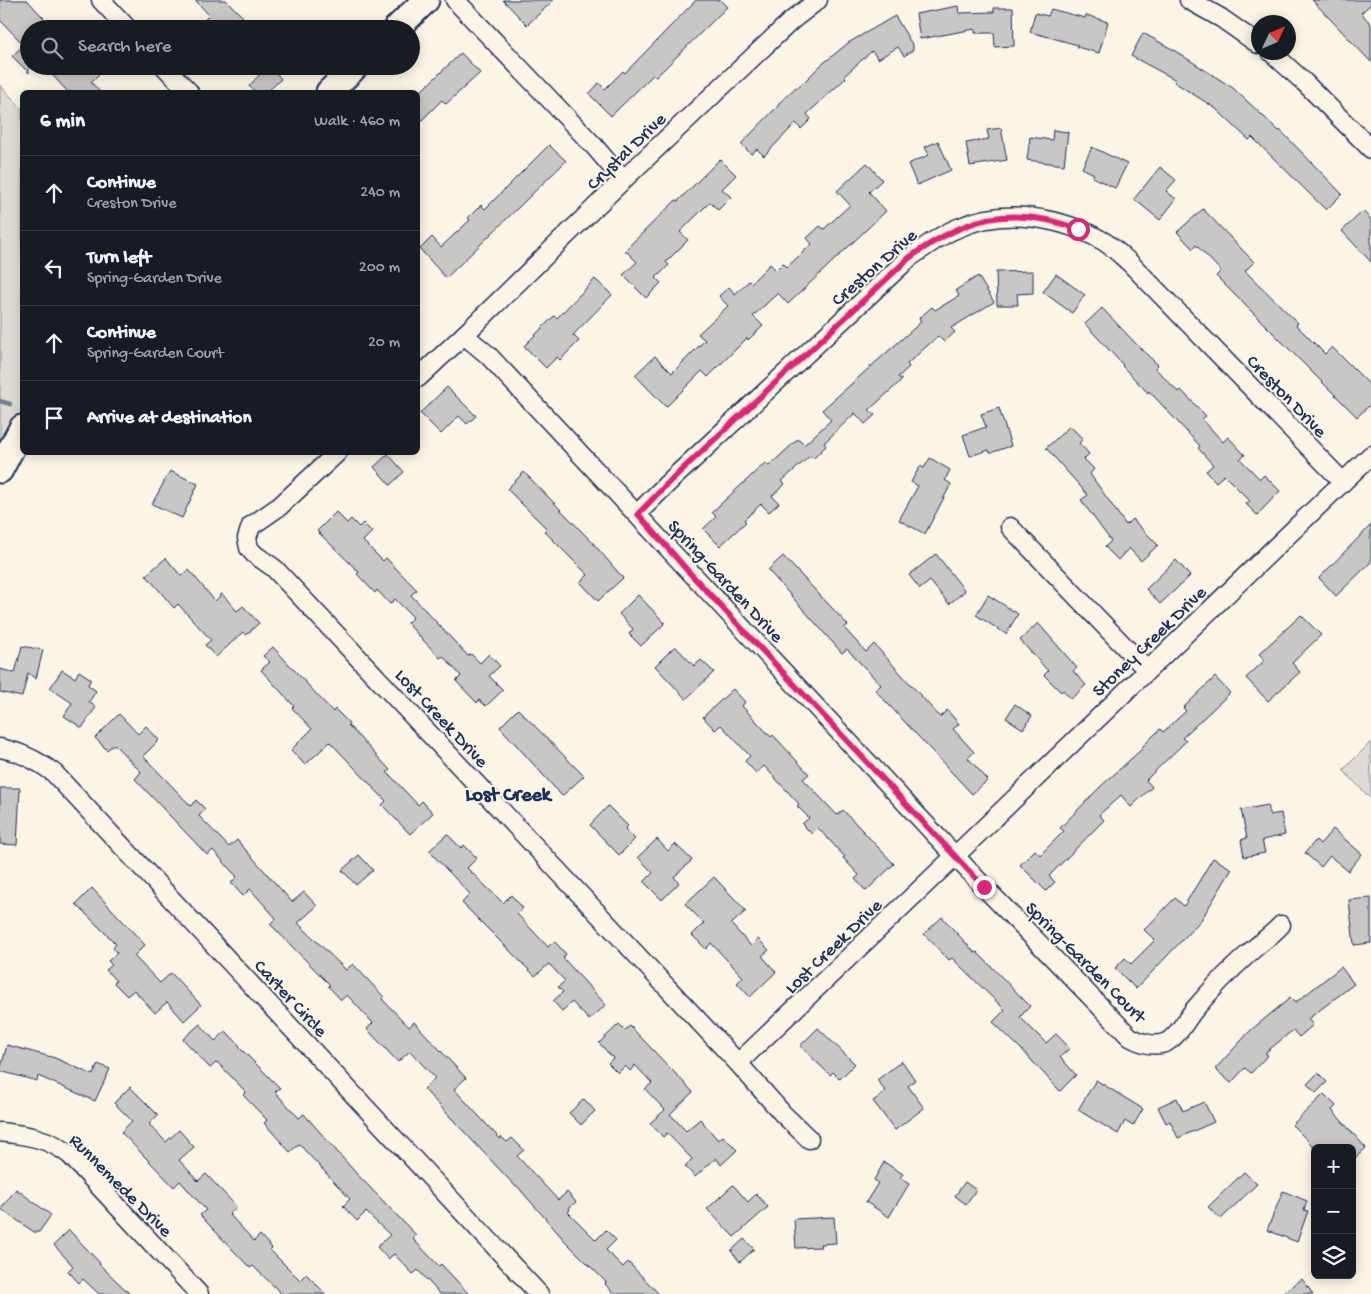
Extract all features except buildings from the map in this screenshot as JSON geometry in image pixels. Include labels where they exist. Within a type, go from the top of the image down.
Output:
[{"type":"street","points":[[101,0],[120,20]]},
{"type":"street","points":[[405,20],[426,0]]},
{"type":"street","points":[[455,0],[594,146],[623,180]]},
{"type":"street","name":"Crystal Drive","points":[[464,335],[623,180],[791,21],[818,0]]},
{"type":"street","points":[[1189,0],[1221,18],[1251,39]]},
{"type":"street","points":[[1280,60],[1369,142]]},
{"type":"street","points":[[173,75],[187,90]]},
{"type":"street","points":[[331,90],[347,75]]},
{"type":"street","name":"Creston Drive","points":[[638,514],[670,481],[909,258],[936,239],[959,227],[978,221],[1005,217],[1032,217],[1062,223],[1103,241],[1114,249],[1130,263],[1343,482]]},
{"type":"street","points":[[420,376],[464,335]]},
{"type":"street","name":"Spring-Garden Drive","points":[[464,335],[488,355],[638,514],[687,570],[955,856]]},
{"type":"street","points":[[0,470],[20,432]]},
{"type":"street","name":"Stoney Creek Drive","points":[[955,856],[1371,454]]},
{"type":"street","name":"Lost Creek Drive","points":[[335,455],[280,506],[251,526],[247,538],[249,548],[281,575],[808,1140]]},
{"type":"street","points":[[1010,527],[1147,670]]},
{"type":"street","name":"Carter Circle","points":[[0,748],[14,750],[28,756],[43,764],[54,773],[539,1294]]},
{"type":"street","name":"Lost Creek Drive","points":[[738,1063],[955,856]]},
{"type":"street","name":"Spring-Garden Court","points":[[955,856],[1130,1037],[1141,1043],[1153,1045],[1164,1043],[1174,1037],[1208,994],[1247,954],[1273,934],[1281,924]]},
{"type":"street","name":"Runnemede Drive","points":[[0,1132],[40,1138],[70,1155],[199,1294]]},
{"type":"shaded area","points":[[0,85],[20,107],[20,432],[0,470]]},
{"type":"shaded area","points":[[1371,742],[1371,799],[1343,770]]},
{"type":"waterway","points":[[0,401],[10,404]]},
{"type":"district","name":"Lost Creek","points":[[508,793]]},
{"type":"route","points":[[984,887],[687,570],[638,514],[670,481],[909,258],[936,239],[959,227],[978,221],[1005,217],[1032,217],[1062,223],[1078,229]]}]
